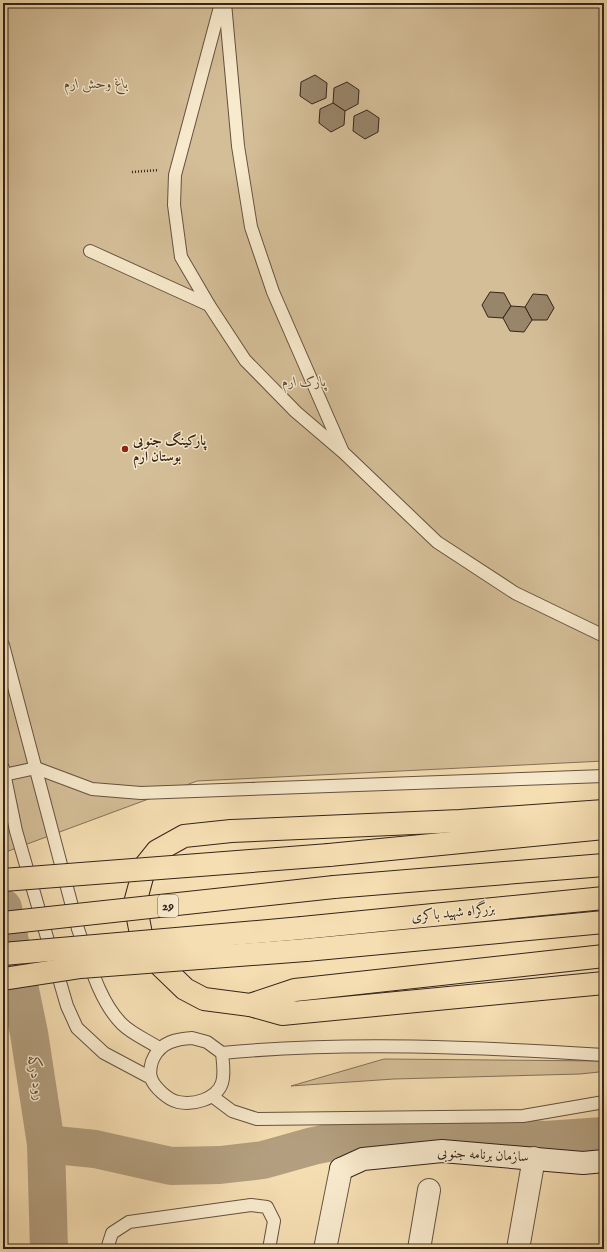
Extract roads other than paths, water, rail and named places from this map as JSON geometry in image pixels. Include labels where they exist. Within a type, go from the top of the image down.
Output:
[{"type":"highway","points":[[604,811],[460,821],[231,831],[184,836],[157,851],[145,866],[135,903],[142,939],[158,963],[184,989],[204,999],[250,1005],[282,1014],[604,983]]},
{"type":"highway","points":[[3,880],[329,855],[604,828]]},
{"type":"highway","name":"29","points":[[3,923],[334,887],[604,865]]},
{"type":"highway","name":"بزرگراه شهید باکری","points":[[3,954],[302,928],[604,898]]},
{"type":"highway","points":[[3,979],[81,967],[306,950],[604,922]]},
{"type":"highway","points":[[250,1005],[295,990],[604,956]]},
{"type":"street","name":"سازمان برنامه جنوبی","points":[[325,1249],[341,1169],[363,1159],[442,1151],[584,1163],[604,1161]]},
{"type":"street","points":[[518,1249],[534,1158]]},
{"type":"street","points":[[419,1249],[429,1190]]},
{"type":"lane","points":[[221,3],[175,175],[174,204],[181,257],[209,305],[245,360],[296,412],[344,453],[437,542],[515,593],[604,636]]},
{"type":"lane","points":[[225,3],[238,146],[251,226],[273,292],[344,453]]},
{"type":"lane","points":[[90,251],[209,305]]},
{"type":"lane","points":[[3,645],[7,681],[36,768],[78,929],[104,997],[114,1014],[124,1025],[159,1048]]},
{"type":"lane","points":[[222,1053],[224,1072],[222,1084],[212,1096],[203,1101],[177,1102],[162,1092],[151,1078],[104,1053],[77,1028],[67,1006],[16,831],[4,772],[36,768],[92,789],[141,793],[604,776]]},
{"type":"lane","points":[[151,1078],[152,1062],[159,1048],[176,1039],[192,1038],[207,1042],[222,1053],[294,1047],[389,1045],[487,1048],[604,1055]]},
{"type":"lane","points":[[212,1096],[232,1111],[257,1119],[523,1116],[604,1102]]},
{"type":"lane","points":[[107,1249],[112,1234],[129,1222],[251,1204],[267,1207],[274,1221],[269,1249]]},
{"type":"waterway","name":"رود درکه","points":[[3,908],[29,1033],[46,1144],[49,1249]]},
{"type":"waterway","points":[[46,1144],[95,1149],[171,1166],[220,1165],[263,1160],[313,1146],[377,1133],[418,1131],[545,1140],[604,1136]]},
{"type":"place","name":"پارکینگ جنوبی بوستان ارم","points":[[125,449]]},
{"type":"park label","name":"باغ وحش ارم","points":[[96,84]]},
{"type":"park label","name":"پارک ارم","points":[[304,382]]}]
